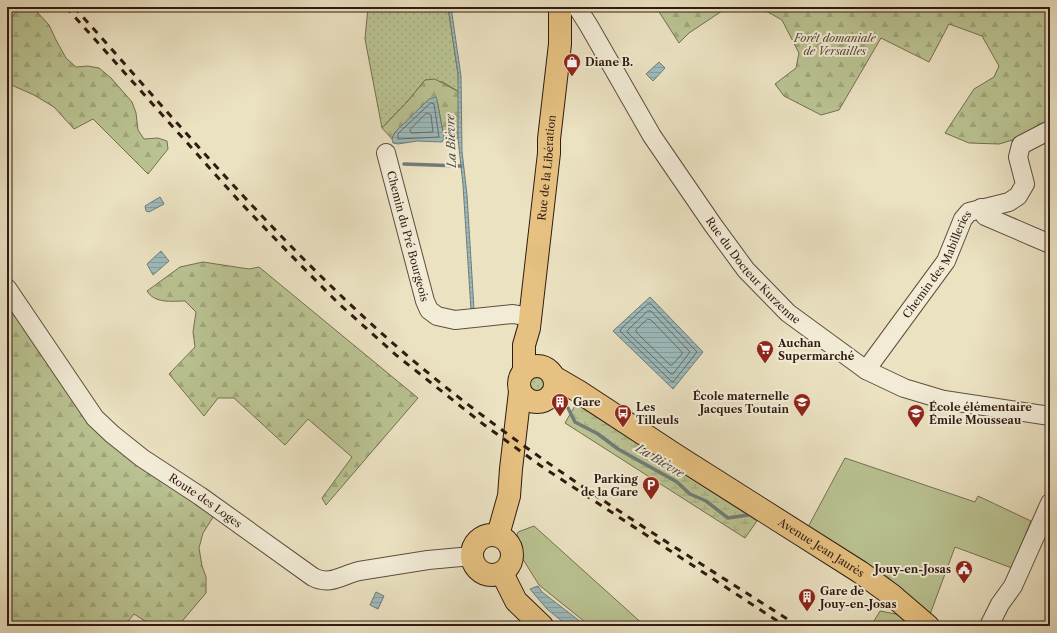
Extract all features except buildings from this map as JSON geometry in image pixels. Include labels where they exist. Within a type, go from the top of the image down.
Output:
[{"type":"main road","name":"Rue de la Libération","points":[[498,535],[509,496],[515,440],[538,384],[524,345],[529,322],[549,153],[548,139],[561,30],[560,7]]},
{"type":"main road","name":"Avenue Jean Jaurès","points":[[538,384],[589,398],[657,442],[681,450],[718,475],[730,490],[873,581],[928,626]]},
{"type":"main road","points":[[487,535],[498,535],[507,540],[513,555],[510,566],[502,573],[490,575],[479,571],[475,567],[472,556],[474,544],[487,535]]},
{"type":"main road","points":[[502,573],[516,601],[542,626]]},
{"type":"street","name":"Rue du Docteur Kurzenne","points":[[576,7],[589,26],[652,136],[712,224],[746,270],[788,313],[866,370],[904,388],[944,400],[1050,416]]},
{"type":"street","name":"Chemin des Mabilleries","points":[[866,370],[946,261],[963,219],[969,212],[1009,202],[1018,196],[1025,184],[1018,157],[1021,145],[1048,131],[1050,132]]},
{"type":"street","name":"Chemin du Pré Bourgeois","points":[[386,153],[425,301],[429,310],[438,316],[455,320],[513,314],[529,322]]},
{"type":"street","points":[[981,208],[985,216],[1050,244]]},
{"type":"street","name":"Route des Loges","points":[[7,288],[95,418],[106,429],[142,458],[200,496],[312,577],[323,581],[331,581],[359,571],[428,560],[472,556]]},
{"type":"street","points":[[989,626],[1000,604],[1012,586],[1050,503]]},
{"type":"green space","points":[[19,7],[36,7],[38,13],[49,25],[66,58],[76,67],[88,66],[99,68],[111,78],[132,102],[136,113],[138,130],[144,139],[158,138],[167,141],[168,149],[148,174],[93,119],[74,129],[54,107],[34,95],[7,83],[7,19],[11,18]]},
{"type":"green space","points":[[368,7],[448,7],[458,74],[459,92],[443,82],[425,80],[407,102],[382,128],[365,39]]},
{"type":"green space","points":[[656,7],[731,7],[725,9],[689,33],[679,43]]},
{"type":"green space","name":"Forêt domaniale de Versailles","points":[[759,7],[1050,7],[1050,125],[1042,123],[1016,139],[999,144],[969,143],[945,133],[974,89],[994,77],[999,66],[982,36],[949,24],[929,62],[881,38],[839,110],[821,115],[784,96],[775,84],[796,68],[799,53],[782,20]]},
{"type":"green space","points":[[435,79],[459,92],[458,138],[444,138],[437,100],[395,132],[392,139],[382,128],[407,102],[425,80]]},
{"type":"green space","points":[[203,262],[249,269],[259,267],[418,398],[326,505],[322,498],[352,457],[308,419],[285,445],[234,398],[218,398],[204,416],[169,374],[195,347],[193,332],[196,312],[185,301],[159,300],[150,295],[147,291],[180,267]]},
{"type":"green space","points":[[7,297],[72,394],[217,511],[203,533],[199,548],[202,566],[206,577],[206,593],[178,626],[153,626],[134,614],[124,626],[7,626]]},
{"type":"green space","points":[[534,375],[542,375],[547,380],[545,391],[542,393],[534,393],[529,388],[529,380]]},
{"type":"green space","points":[[576,404],[757,521],[745,538],[565,423]]},
{"type":"green space","points":[[845,458],[975,502],[978,496],[1031,521],[1012,568],[955,547],[929,617],[889,578],[808,527]]},
{"type":"green space","points":[[534,526],[645,626],[590,626],[539,585],[514,545],[518,532]]},
{"type":"green space","points":[[880,611],[901,615],[916,626],[871,626]]},
{"type":"water","points":[[448,7],[451,7],[461,76],[462,151],[467,195],[474,309],[471,310],[463,185],[458,138],[458,74]]},
{"type":"water","points":[[659,62],[665,68],[653,81],[646,74]]},
{"type":"water","points":[[436,97],[444,138],[442,142],[417,141],[398,144],[393,143],[392,139],[395,132],[429,99]]},
{"type":"water","points":[[160,197],[164,204],[149,212],[146,211],[145,206]]},
{"type":"water","points":[[161,251],[169,261],[153,275],[147,264]]},
{"type":"water","points":[[650,297],[703,352],[673,389],[613,331]]},
{"type":"water","points":[[538,586],[542,592],[586,626],[568,626],[547,609],[530,589]]},
{"type":"water","points":[[376,592],[384,596],[378,609],[370,605]]},
{"type":"waterway","points":[[404,164],[461,166]]},
{"type":"waterway","name":"La Bièvre","points":[[568,408],[575,422],[598,434],[618,449],[677,482],[690,494],[706,501],[728,518],[748,515]]},
{"type":"waterway","points":[[880,624],[895,626]]},
{"type":"railway","points":[[66,7],[239,201],[337,302],[396,355],[483,424],[541,466],[785,626]]},
{"type":"railway","points":[[74,7],[233,185],[315,271],[403,352],[449,390],[546,461],[646,528],[798,626]]},
{"type":"place","name":"Diane B.","points":[[572,77]]},
{"type":"place","name":"Auchan Supermarché","points":[[765,364]]},
{"type":"place","name":"Gare","points":[[560,417]]},
{"type":"place","name":"École maternelle Jacques Toutain","points":[[802,417]]},
{"type":"place","name":"Les Tilleuls","points":[[623,428]]},
{"type":"place","name":"École élémentaire Émile Mousseau","points":[[916,428]]},
{"type":"place","name":"Parking de la Gare","points":[[651,500]]},
{"type":"place","name":"Jouy-en-Josas","points":[[964,584]]},
{"type":"place","name":"Gare de Jouy-en-Josas","points":[[807,612]]}]
